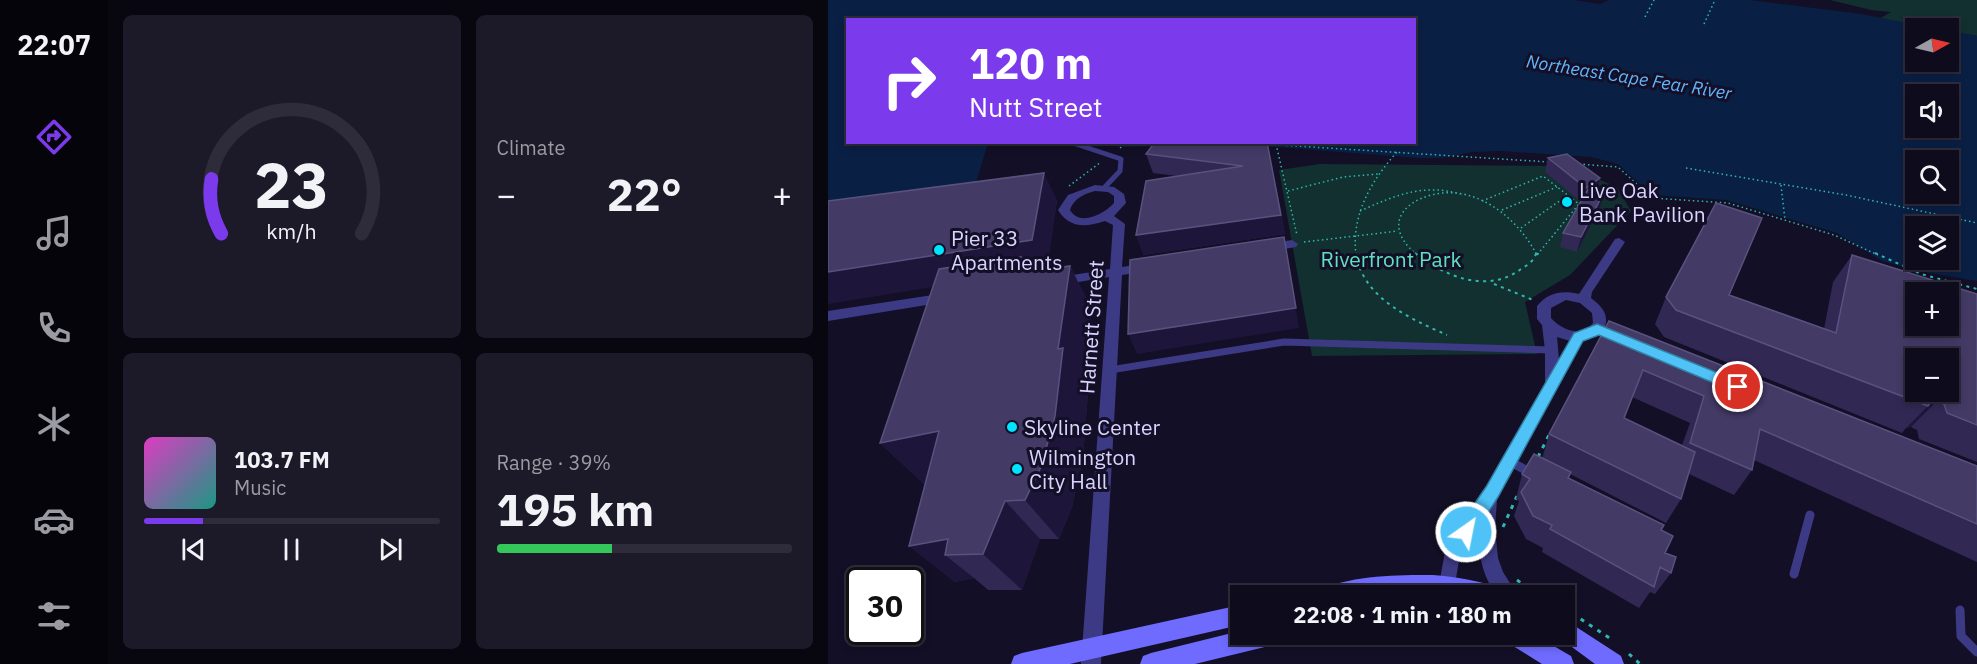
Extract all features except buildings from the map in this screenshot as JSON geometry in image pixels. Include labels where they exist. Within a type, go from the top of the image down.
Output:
[{"type":"main road","points":[[1022,664],[1092,657],[1230,618]]},
{"type":"main road","points":[[1575,637],[1613,664]]},
{"type":"main road","points":[[1151,664],[1230,645]]},
{"type":"main road","points":[[1531,645],[1563,664]]},
{"type":"street","points":[[1104,188],[1115,191],[1120,198],[1118,207],[1106,216],[1087,221],[1070,219],[1064,210],[1065,204],[1077,194],[1104,188]]},
{"type":"street","name":"Harnett Street","points":[[1092,657],[1119,224],[1106,216]]},
{"type":"street","points":[[1584,300],[1586,292],[1619,242]]},
{"type":"street","points":[[1259,249],[1292,244]]},
{"type":"street","points":[[1047,283],[1159,265]]},
{"type":"street","points":[[1548,326],[1567,336],[1579,337],[1597,329],[1600,318],[1598,311],[1584,300],[1566,296],[1557,297],[1544,306],[1544,319],[1548,326],[1552,350],[1551,383]]},
{"type":"street","points":[[828,316],[955,297]]},
{"type":"street","points":[[1597,329],[1636,346]]},
{"type":"street","points":[[1447,585],[1452,552],[1492,492],[1551,383],[1579,337]]},
{"type":"street","points":[[1492,492],[1485,523],[1486,534],[1495,576],[1501,585]]},
{"type":"lane","points":[[1076,144],[1121,159],[1122,164],[1113,180],[1104,188]]},
{"type":"lane","points":[[1109,370],[1284,342],[1552,350]]},
{"type":"lane","points":[[1509,461],[1540,477]]},
{"type":"lane","points":[[1794,574],[1810,515]]},
{"type":"lane","points":[[1960,610],[1961,636],[1977,652]]},
{"type":"path","points":[[1645,17],[1654,0]]},
{"type":"path","points":[[1704,24],[1715,0]]},
{"type":"path","points":[[1065,189],[1126,144]]},
{"type":"path","points":[[1398,231],[1354,234],[1298,243],[1276,144],[1551,162]]},
{"type":"path","points":[[1397,152],[1371,185],[1360,211],[1354,234],[1355,261],[1365,279],[1379,295],[1419,322],[1473,346]]},
{"type":"path","points":[[1573,164],[1618,167],[1652,198],[1728,203],[1834,235],[1921,274],[1977,289]]},
{"type":"path","points":[[1686,168],[1846,195],[1977,223]]},
{"type":"path","points":[[1288,191],[1343,177],[1379,174]]},
{"type":"path","points":[[1482,201],[1543,176],[1579,204],[1537,255],[1511,275],[1492,284]]},
{"type":"path","points":[[1780,184],[1785,220]]},
{"type":"path","points":[[1360,211],[1409,190],[1431,187],[1447,189],[1501,210],[1521,228],[1537,255]]},
{"type":"path","points":[[1501,210],[1557,187]]},
{"type":"path","points":[[1462,194],[1422,200],[1408,206],[1400,218],[1398,231],[1404,243],[1431,266],[1449,274],[1471,281],[1492,284],[1536,301]]},
{"type":"path","points":[[1521,228],[1568,195]]},
{"type":"path","points":[[1503,535],[1508,513],[1550,433]]},
{"type":"path","points":[[1513,574],[1524,585]]},
{"type":"green space","points":[[1830,0],[1977,0],[1977,36],[1959,33],[1959,18],[1905,18],[1905,23],[1879,19],[1891,12],[1871,10]]},
{"type":"green space","name":"Riverfront Park","points":[[1320,164],[1567,166],[1617,187],[1631,211],[1570,275],[1525,302],[1537,354],[1312,356],[1279,170]]},
{"type":"water","name":"Northeast Cape Fear River","points":[[828,0],[1574,0],[1600,4],[1609,0],[1750,0],[1861,14],[1905,23],[1905,72],[1959,72],[1959,33],[1977,36],[1977,281],[1917,270],[1959,270],[1959,216],[1905,216],[1905,267],[1882,261],[1837,233],[1726,200],[1652,195],[1618,164],[1591,157],[1501,151],[1472,152],[1441,158],[1419,158],[1235,144],[1416,144],[1416,18],[846,18],[846,144],[988,144],[970,203],[828,222]]},
{"type":"water","points":[[1086,144],[1235,144],[1127,147]]},
{"type":"place","name":"Live Oak Bank Pavilion","points":[[1567,202]]},
{"type":"place","name":"Pier 33 Apartments","points":[[939,250]]},
{"type":"place","name":"Skyline Center","points":[[1012,427]]},
{"type":"place","name":"Wilmington City Hall","points":[[1017,469]]},
{"type":"route","points":[[1466,532],[1492,492],[1551,383],[1579,337],[1597,329],[1738,387]]}]
